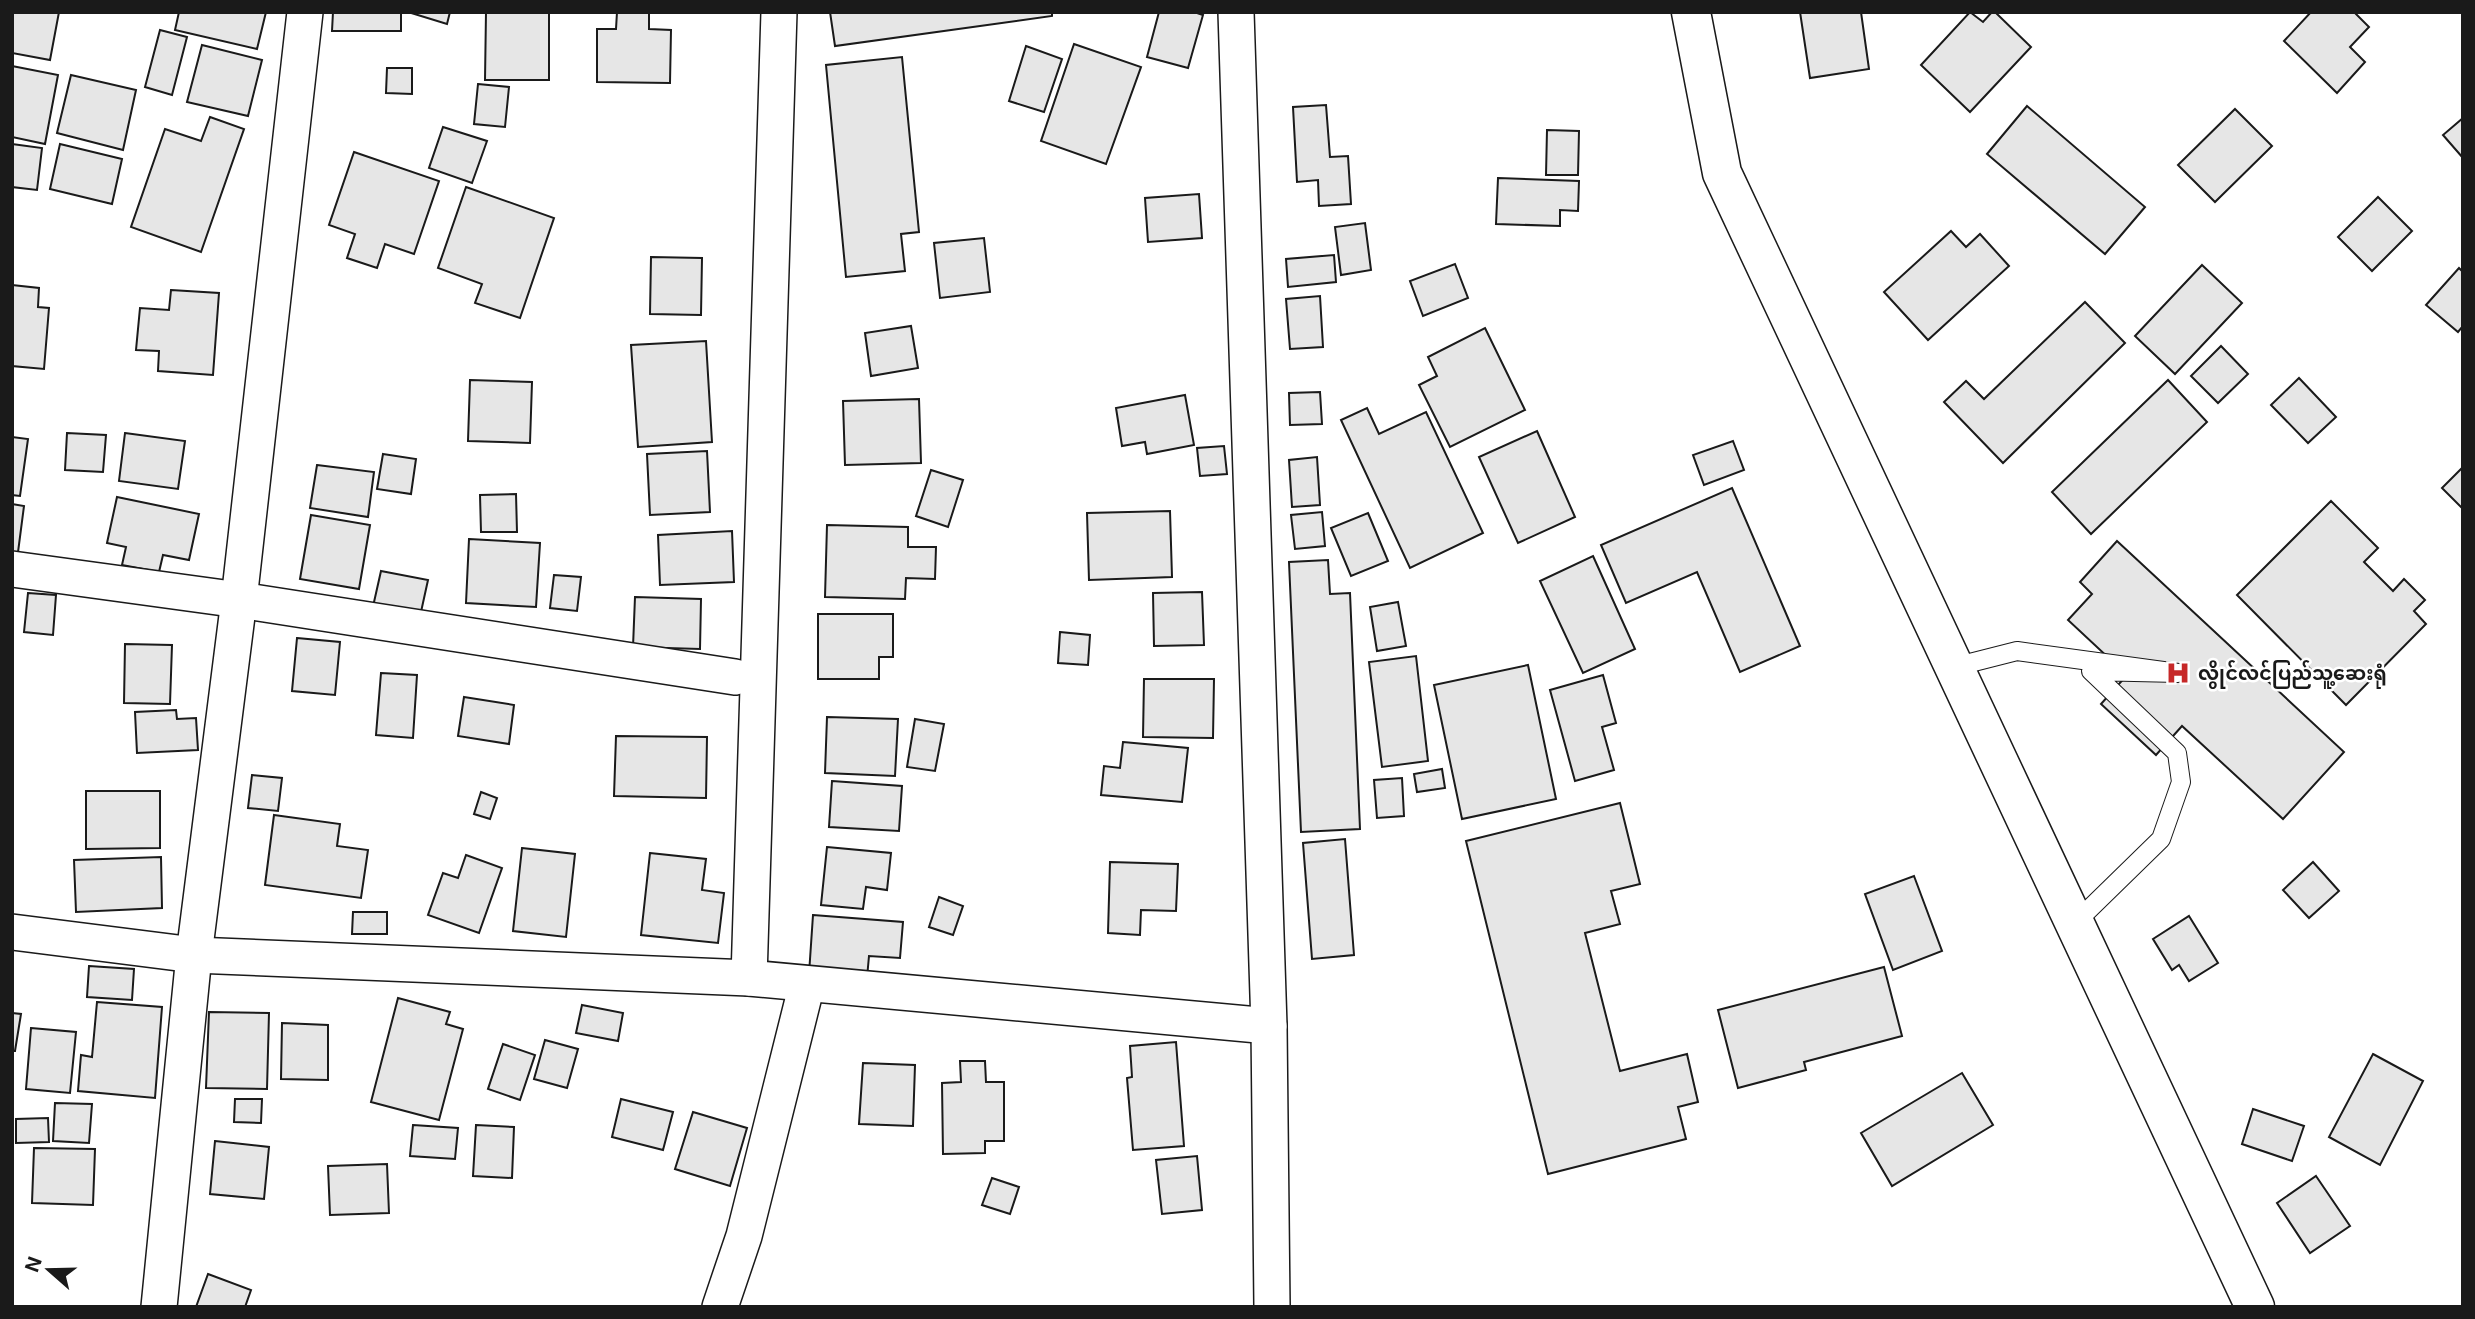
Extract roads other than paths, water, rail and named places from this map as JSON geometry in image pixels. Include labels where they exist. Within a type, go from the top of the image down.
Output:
[{"type":"highway","points":[[1691,12],[1692,29],[1722,173],[2255,1307]]},
{"type":"street","points":[[159,1307],[194,955],[239,600],[304,12]]},
{"type":"street","points":[[749,978],[779,12]]},
{"type":"street","points":[[1236,12],[1269,1026],[1272,1307]]},
{"type":"street","points":[[12,569],[239,600],[735,677]]},
{"type":"street","points":[[12,932],[194,955],[749,978],[1269,1026]]},
{"type":"street","points":[[720,1307],[744,1236],[807,984]]},
{"type":"lane","points":[[1954,667],[2018,651],[2178,673],[2091,671],[2177,753],[2181,782],[2161,839],[2075,923]]},
{"type":"place","name":"လွိုင်လင်ပြည်သူ့ဆေးရုံ","points":[[2178,673]]}]
